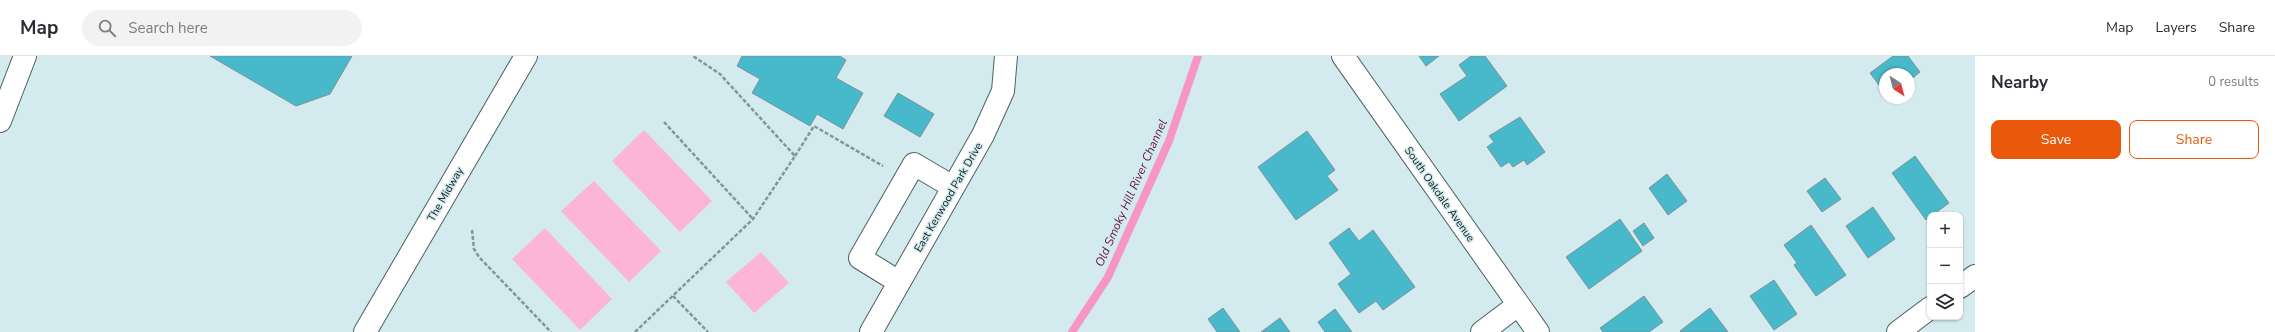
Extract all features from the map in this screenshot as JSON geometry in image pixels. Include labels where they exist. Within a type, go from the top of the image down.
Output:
[{"type":"street","points":[[0,121],[25,56]]},
{"type":"street","name":"The Midway","points":[[365,332],[526,56]]},
{"type":"street","name":"East Kenwood Park Drive","points":[[871,332],[983,135],[1002,91],[1006,56]]},
{"type":"street","name":"South Oakdale Avenue","points":[[1343,56],[1538,332]]},
{"type":"street","points":[[899,282],[860,258],[914,164],[953,188]]},
{"type":"street","points":[[1963,285],[1975,276]]},
{"type":"street","points":[[1482,332],[1518,305]]},
{"type":"street","points":[[1898,332],[1927,310]]},
{"type":"path","points":[[693,56],[720,74],[795,156]]},
{"type":"path","points":[[664,122],[753,219]]},
{"type":"path","points":[[635,332],[753,219],[814,126],[906,179]]},
{"type":"path","points":[[472,230],[474,249],[480,257],[551,332]]},
{"type":"path","points":[[673,296],[708,332]]},
{"type":"shaded area","points":[[644,130],[712,201],[680,232],[612,161]]},
{"type":"shaded area","points":[[594,181],[661,251],[629,282],[561,211]]},
{"type":"shaded area","points":[[545,228],[612,299],[580,330],[512,259]]},
{"type":"shaded area","points":[[761,252],[789,283],[754,313],[726,282]]},
{"type":"building","points":[[210,56],[352,56],[330,94],[296,106]]},
{"type":"building","points":[[742,56],[840,56],[846,60],[836,78],[863,93],[843,129],[817,114],[810,126],[752,93],[760,79],[737,66]]},
{"type":"building","points":[[1419,56],[1439,56],[1426,66]]},
{"type":"building","points":[[1471,56],[1485,56],[1507,86],[1459,121],[1440,94],[1467,76],[1459,65]]},
{"type":"building","points":[[1893,56],[1908,56],[1920,72],[1915,76],[1915,68],[1879,68],[1879,85],[1870,73]]},
{"type":"building","points":[[898,93],[934,114],[920,137],[884,116]]},
{"type":"building","points":[[1520,117],[1545,152],[1527,165],[1524,160],[1513,167],[1509,162],[1501,167],[1487,147],[1494,142],[1489,136]]},
{"type":"building","points":[[1307,131],[1335,170],[1327,176],[1338,190],[1296,220],[1258,167]]},
{"type":"building","points":[[1915,156],[1949,203],[1937,212],[1927,212],[1926,220],[1892,173]]},
{"type":"building","points":[[1667,174],[1687,201],[1668,215],[1649,188]]},
{"type":"building","points":[[1825,178],[1841,199],[1822,212],[1807,191]]},
{"type":"building","points":[[1873,207],[1895,239],[1868,258],[1846,226]]},
{"type":"building","points":[[1620,219],[1642,251],[1589,289],[1566,257]]},
{"type":"building","points":[[1644,223],[1654,238],[1643,246],[1633,231]]},
{"type":"building","points":[[1811,225],[1846,275],[1816,296],[1794,265],[1797,263],[1784,245]]},
{"type":"building","points":[[1349,228],[1359,241],[1373,230],[1415,287],[1383,310],[1376,301],[1359,313],[1338,284],[1351,274],[1329,243]]},
{"type":"building","points":[[1774,280],[1797,314],[1774,330],[1750,296]]},
{"type":"building","points":[[1644,296],[1663,322],[1649,332],[1603,332],[1600,328]]},
{"type":"building","points":[[1223,308],[1240,332],[1217,332],[1208,319]]},
{"type":"building","points":[[1710,308],[1728,332],[1680,331]]},
{"type":"building","points":[[1335,309],[1352,332],[1325,332],[1318,322]]},
{"type":"building","points":[[1280,318],[1290,332],[1261,332]]},
{"type":"waterway","name":"Old Smoky Hill River Channel","points":[[1072,332],[1108,277],[1169,141],[1198,56]]}]
